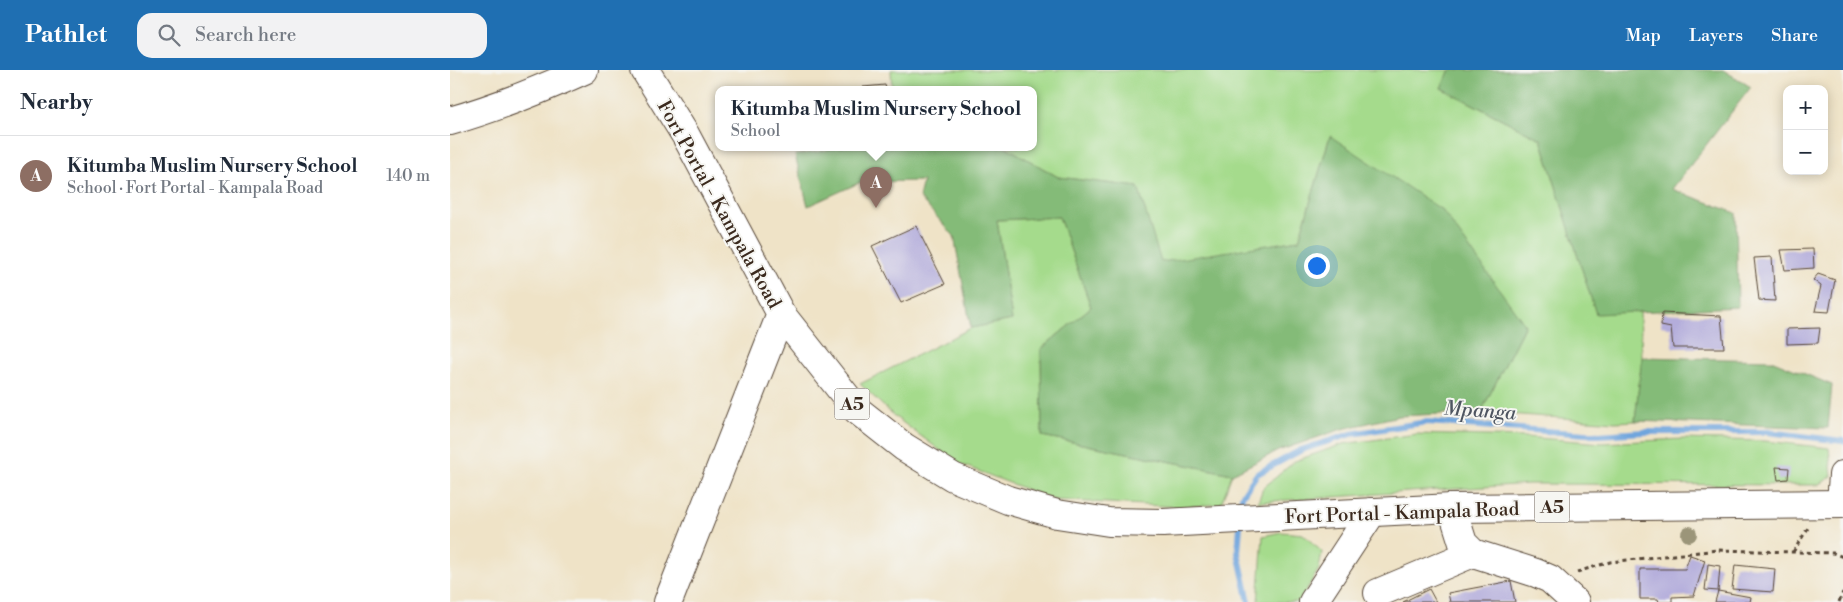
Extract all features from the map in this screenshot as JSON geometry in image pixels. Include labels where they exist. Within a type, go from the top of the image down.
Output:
[{"type":"main road","points":[[450,121],[475,114],[543,89],[584,70]]},
{"type":"main road","name":"Fort Portal - Kampala Road","points":[[644,70],[686,136],[781,314],[857,410],[904,447],[953,477],[1008,500],[1057,514],[1109,522],[1163,523],[1452,508],[1842,504]]},
{"type":"main road","points":[[668,602],[781,314]]},
{"type":"main road","points":[[1842,504],[1843,475]]},
{"type":"main road","points":[[1452,508],[1463,543],[1473,553],[1550,579],[1575,602]]},
{"type":"main road","points":[[1313,602],[1372,512]]},
{"type":"main road","points":[[1378,592],[1473,553]]},
{"type":"path","points":[[1550,579],[1610,562],[1718,550],[1833,553],[1843,557]]},
{"type":"path","points":[[1839,602],[1843,592]]},
{"type":"green space","points":[[891,70],[1450,70],[1441,88],[1541,139],[1596,313],[1640,312],[1642,357],[1635,421],[1615,422],[1481,412],[1525,325],[1330,136],[1299,240],[1145,266],[1138,187],[1058,177],[1013,151],[1037,151],[1037,86],[892,86]]},
{"type":"green space","points":[[1450,70],[1723,70],[1751,87],[1672,189],[1736,213],[1738,307],[1596,314],[1541,139],[1441,88]]},
{"type":"green space","points":[[1330,136],[1442,210],[1525,325],[1481,412],[1399,416],[1342,429],[1278,451],[1232,474],[1042,436],[1041,349],[1091,307],[1059,217],[997,220],[1012,320],[971,328],[954,236],[919,197],[923,181],[861,182],[808,206],[795,155],[820,151],[1013,151],[1058,177],[1138,187],[1161,262],[1299,240]]},
{"type":"green space","points":[[1059,217],[1091,307],[1041,349],[1042,436],[1232,474],[1221,504],[1180,507],[1054,500],[957,463],[894,416],[860,384],[971,328],[1012,320],[997,220]]},
{"type":"green space","points":[[1642,357],[1771,360],[1832,385],[1828,428],[1635,421]]},
{"type":"green space","points":[[1417,434],[1525,437],[1602,443],[1682,439],[1765,441],[1829,448],[1832,476],[1819,485],[1529,484],[1258,502],[1263,488],[1295,461],[1343,444]]},
{"type":"green space","points":[[1281,532],[1303,534],[1322,552],[1319,569],[1299,602],[1258,602],[1263,536]]},
{"type":"building","points":[[916,226],[945,284],[901,303],[872,246]]},
{"type":"building","points":[[1813,249],[1814,268],[1785,270],[1781,250]]},
{"type":"building","points":[[1772,257],[1775,301],[1759,300],[1754,258]]},
{"type":"building","points":[[1818,274],[1835,280],[1829,312],[1815,311],[1821,286],[1813,280]]},
{"type":"building","points":[[1662,313],[1721,316],[1724,348],[1673,348],[1671,328],[1661,326]]},
{"type":"building","points":[[1820,328],[1818,343],[1787,344],[1787,329]]},
{"type":"building","points":[[1776,467],[1789,468],[1788,479],[1778,480]]},
{"type":"building","points":[[1690,555],[1705,560],[1694,596],[1672,597],[1672,602],[1659,602],[1658,599],[1640,599],[1640,569],[1685,569]]},
{"type":"building","points":[[1708,564],[1720,566],[1718,591],[1705,590]]},
{"type":"building","points":[[1735,565],[1775,569],[1773,592],[1732,589]]},
{"type":"building","points":[[1511,581],[1515,602],[1450,602],[1448,593]]},
{"type":"building","points":[[1429,589],[1436,602],[1403,602]]},
{"type":"building","points":[[1718,591],[1751,597],[1750,602],[1715,602]]},
{"type":"waterway","name":"Mpanga","points":[[1240,514],[1242,496],[1257,474],[1301,450],[1351,434],[1427,422],[1599,435],[1644,432],[1768,432],[1843,441]]},
{"type":"waterway","name":"Mpanga","points":[[1240,526],[1238,553],[1249,602]]},
{"type":"place","name":"Kitumba Muslim Nursery School","points":[[876,208]]}]
